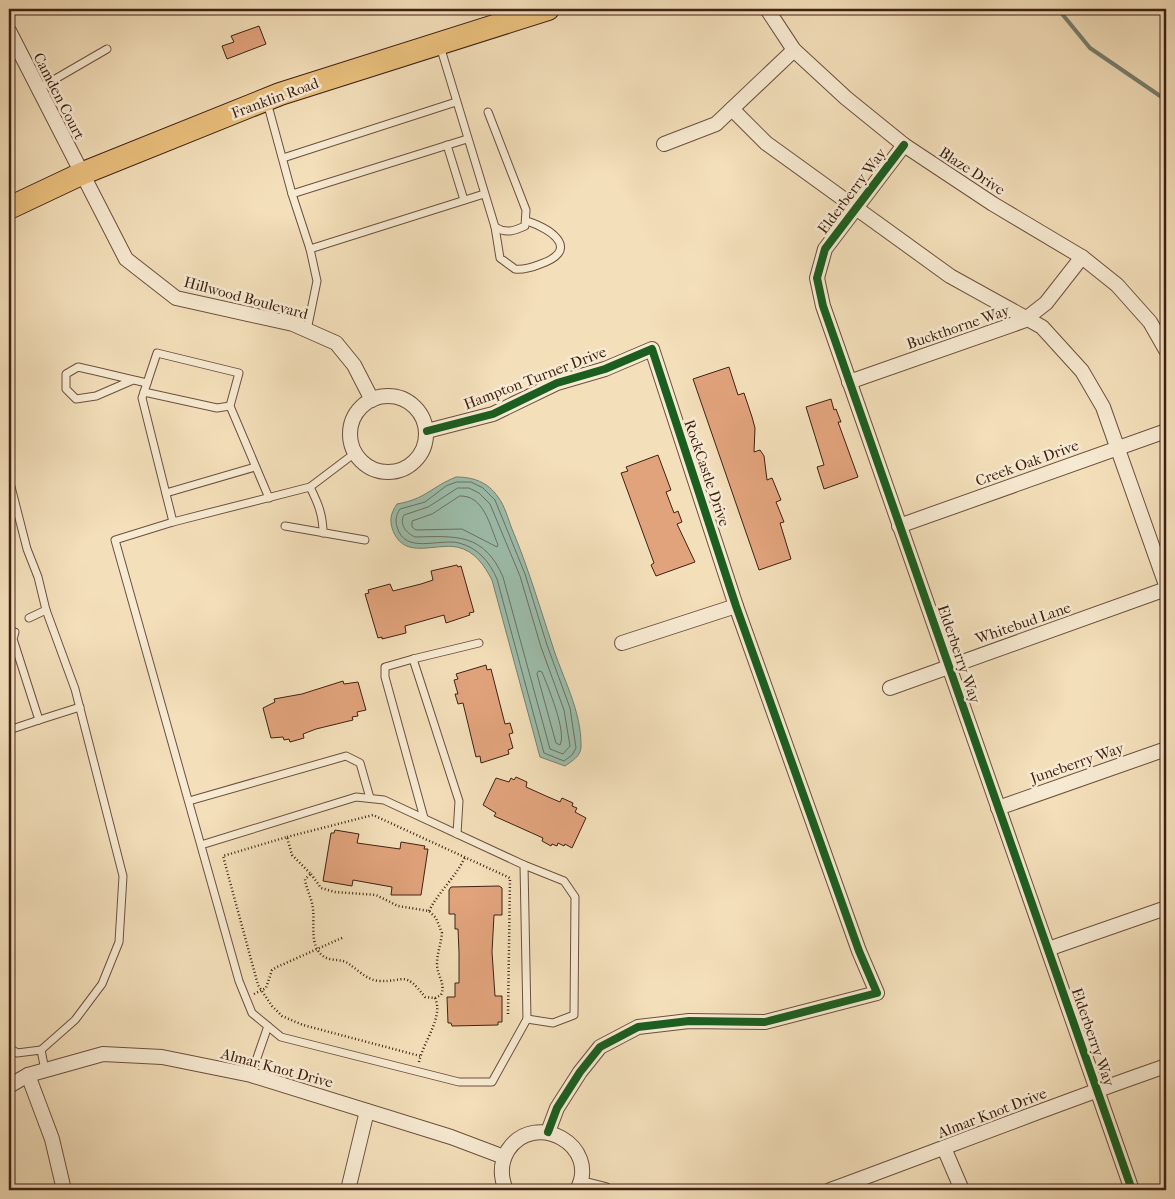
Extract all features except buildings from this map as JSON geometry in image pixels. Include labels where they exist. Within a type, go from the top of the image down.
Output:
[{"type":"main road","name":"Franklin Road","points":[[9,208],[81,174],[266,100],[548,9]]},
{"type":"street","name":"Blaze Drive","points":[[767,9],[794,50],[846,98],[904,145],[993,204],[1082,257],[1117,285],[1150,322],[1166,350]]},
{"type":"street","name":"Camden Court","points":[[9,31],[81,174]]},
{"type":"street","points":[[664,144],[716,124],[794,50]]},
{"type":"street","points":[[732,109],[766,143],[950,276],[1042,327],[1082,371],[1103,407],[1166,585]]},
{"type":"street","name":"Elderberry Way","points":[[904,145],[826,249],[817,278],[822,306],[1132,1190]]},
{"type":"street","name":"Hillwood Boulevard","points":[[81,174],[126,259],[176,298],[293,324],[336,343],[354,365],[372,400]]},
{"type":"street","name":"Buckthorne Way","points":[[849,382],[1026,318],[1046,303],[1082,257]]},
{"type":"street","name":"Hampton Turner Drive","points":[[427,431],[493,414],[557,383],[605,369],[652,349]]},
{"type":"street","name":"RockCastle Drive","points":[[548,1132],[557,1108],[580,1072],[600,1047],[638,1027],[689,1021],[765,1022],[877,993],[859,951],[736,606],[652,349]]},
{"type":"street","points":[[390,396],[405,400],[421,414],[427,431],[424,449],[414,463],[396,472],[376,470],[366,465],[355,454],[350,435],[351,427],[362,407],[372,400],[390,396]]},
{"type":"street","name":"Creek Oak Drive","points":[[899,526],[1166,431]]},
{"type":"street","name":"Whitebud Lane","points":[[890,688],[1166,590]]},
{"type":"street","points":[[622,643],[736,606]]},
{"type":"street","name":"Juneberry Way","points":[[998,808],[1166,749]]},
{"type":"street","points":[[1048,949],[1166,908]]},
{"type":"street","name":"Almar Knot Drive","points":[[9,1086],[28,1075],[103,1054],[162,1057],[251,1074],[451,1137],[504,1157]]},
{"type":"street","name":"Almar Knot Drive","points":[[830,1190],[1166,1066]]},
{"type":"street","points":[[28,1075],[52,1139],[64,1190]]},
{"type":"street","points":[[348,1190],[367,1111]]},
{"type":"street","points":[[506,1190],[501,1171],[504,1157],[513,1143],[524,1135],[548,1132],[566,1139],[575,1148],[582,1170],[579,1187],[605,1190]]},
{"type":"street","points":[[944,1148],[962,1190]]},
{"type":"lane","points":[[439,43],[495,227],[500,258],[515,270],[528,269],[554,260],[560,250],[558,238],[552,232],[527,221]]},
{"type":"lane","points":[[38,90],[106,49]]},
{"type":"lane","points":[[266,100],[292,194],[310,249],[317,281],[307,330]]},
{"type":"lane","points":[[283,158],[456,102]]},
{"type":"lane","points":[[488,112],[526,210],[527,221],[525,226],[515,231],[502,231],[495,227]]},
{"type":"lane","points":[[292,194],[468,139]]},
{"type":"lane","points":[[447,145],[464,200]]},
{"type":"lane","points":[[310,249],[484,194]]},
{"type":"lane","points":[[173,522],[142,398],[157,353],[239,373],[230,406],[268,498]]},
{"type":"lane","points":[[133,380],[96,396],[76,399],[66,388],[66,374],[78,367],[147,383]]},
{"type":"lane","points":[[144,392],[217,408],[230,406]]},
{"type":"lane","points":[[355,454],[310,487],[173,522],[115,540],[239,981],[252,1014],[281,1037],[459,1082],[492,1082],[527,1020],[524,865]]},
{"type":"lane","points":[[166,494],[255,467]]},
{"type":"lane","points":[[9,482],[46,610],[80,708],[123,876],[119,942],[102,984],[75,1020],[41,1050],[16,1053],[9,1047]]},
{"type":"lane","points":[[310,487],[320,505],[323,518],[323,533]]},
{"type":"lane","points":[[285,526],[365,540]]},
{"type":"lane","points":[[29,618],[46,610]]},
{"type":"lane","points":[[15,632],[13,639],[39,720]]},
{"type":"lane","points":[[424,818],[385,677],[385,667],[480,642]]},
{"type":"lane","points":[[413,659],[459,801],[457,834]]},
{"type":"lane","points":[[9,730],[80,708]]},
{"type":"lane","points":[[189,801],[346,756],[360,763],[370,798]]},
{"type":"lane","points":[[201,845],[356,796],[384,800],[524,865],[564,881],[574,897],[574,1015],[553,1023],[527,1020]]},
{"type":"lane","points":[[251,1074],[268,1026]]},
{"type":"lane","points":[[41,1050],[45,1070]]},
{"type":"path","points":[[420,1056],[304,1025],[282,1016],[262,991],[223,856],[373,814],[510,878],[508,1014]]},
{"type":"path","points":[[287,837],[292,855],[310,874],[320,888],[335,892],[376,895],[398,906],[429,911],[436,918],[442,933],[437,966],[443,986],[441,995],[435,998],[425,997],[414,984],[402,978],[386,981],[371,979],[347,962],[328,959],[318,950],[313,932],[313,908],[306,882],[310,874]]},
{"type":"path","points":[[429,911],[437,895],[458,873],[465,857]]},
{"type":"path","points":[[246,998],[262,991],[268,985],[272,970],[301,955],[318,950],[344,937]]},
{"type":"path","points":[[418,1071],[420,1056],[439,1011],[435,998]]},
{"type":"water","points":[[456,477],[480,481],[494,492],[504,508],[523,558],[571,694],[578,720],[581,750],[576,758],[565,766],[540,757],[492,580],[482,564],[474,555],[457,547],[413,548],[406,546],[399,541],[392,529],[391,518],[397,504],[422,496]]},
{"type":"waterway","points":[[1058,9],[1090,48],[1166,100]]},
{"type":"cycle path","points":[[904,145],[825,249],[817,278],[823,306],[1132,1190]]},
{"type":"cycle path","points":[[427,431],[493,414],[557,383],[605,369],[652,349],[736,606],[859,951],[877,993],[765,1022],[689,1021],[638,1027],[600,1047],[580,1072],[557,1108],[548,1132]]}]
